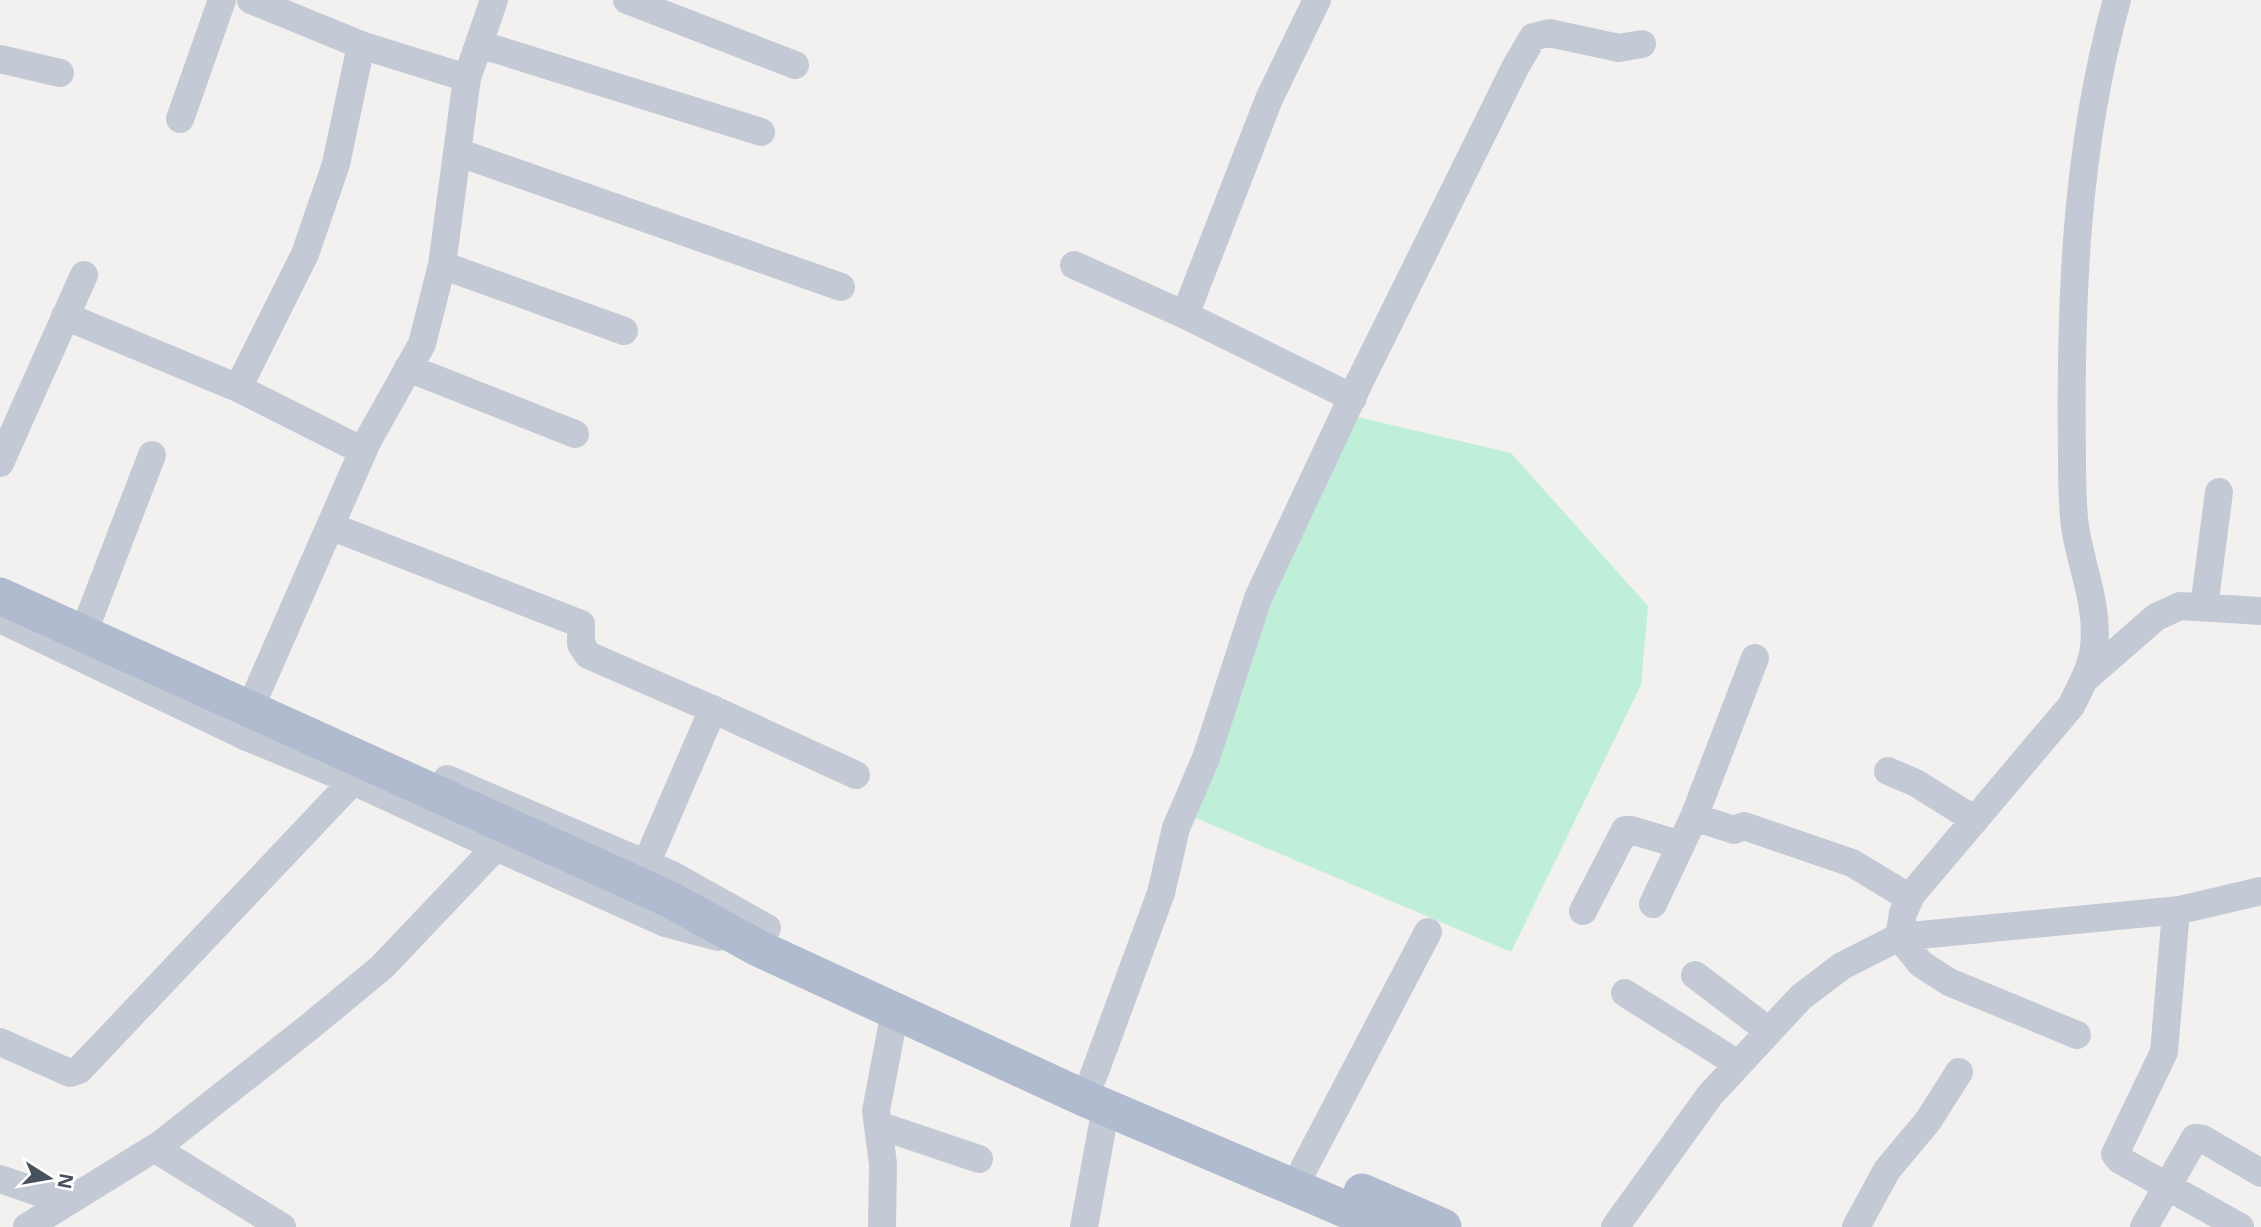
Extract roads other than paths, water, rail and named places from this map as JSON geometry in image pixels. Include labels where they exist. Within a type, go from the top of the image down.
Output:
[{"type":"main road","points":[[0,596],[669,899],[763,938],[1387,1227]]},
{"type":"main road","points":[[763,938],[895,1011],[1100,1092],[1304,1168],[1443,1227]]},
{"type":"street","points":[[180,119],[222,0]]},
{"type":"street","points":[[251,0],[361,45],[467,78]]},
{"type":"street","points":[[255,697],[363,451],[422,344],[442,265],[467,78],[494,0]]},
{"type":"street","points":[[626,0],[795,65]]},
{"type":"street","points":[[1185,316],[1269,99],[1317,0]]},
{"type":"street","points":[[2077,1035],[1949,982],[1921,964],[1899,937],[1903,913],[1910,898],[2071,706],[2085,679],[2094,647],[2094,612],[2075,526],[2072,459],[2074,270],[2081,180],[2108,34],[2117,0]]},
{"type":"street","points":[[1084,1227],[1100,1092],[1161,893],[1176,828],[1206,758],[1258,598],[1353,398],[1516,66],[1533,37],[1549,33],[1619,48],[1642,44]]},
{"type":"street","points":[[479,44],[761,132]]},
{"type":"street","points":[[238,388],[305,254],[336,164],[361,45]]},
{"type":"street","points":[[0,59],[60,73]]},
{"type":"street","points":[[457,152],[841,287]]},
{"type":"street","points":[[442,265],[624,331]]},
{"type":"street","points":[[1074,265],[1353,398]]},
{"type":"street","points":[[0,463],[84,275]]},
{"type":"street","points":[[65,316],[238,388],[363,451]]},
{"type":"street","points":[[408,368],[575,434]]},
{"type":"street","points":[[88,621],[152,455]]},
{"type":"street","points":[[2204,607],[2219,492]]},
{"type":"street","points":[[330,526],[581,624],[581,644],[588,656],[713,709],[856,775]]},
{"type":"street","points":[[0,581],[255,697],[672,875],[763,938]]},
{"type":"street","points":[[2085,679],[2156,617],[2180,606],[2261,611]]},
{"type":"street","points":[[0,619],[247,737],[665,922],[763,938]]},
{"type":"street","points":[[1653,904],[1694,817],[1755,658]]},
{"type":"street","points":[[646,864],[713,709]]},
{"type":"street","points":[[1888,771],[1916,783],[1975,820]]},
{"type":"street","points":[[0,1042],[70,1073],[79,1070],[352,782]]},
{"type":"street","points":[[1694,817],[1734,830],[1744,826],[1852,863],[1910,898]]},
{"type":"street","points":[[1583,911],[1625,830],[1681,845]]},
{"type":"street","points":[[27,1227],[154,1148],[308,1028],[382,967],[496,847]]},
{"type":"street","points":[[1615,1227],[1710,1095],[1801,997],[1842,966],[1899,937],[2176,911],[2261,891]]},
{"type":"street","points":[[2176,911],[2164,1052],[2115,1154],[2120,1160],[2240,1227]]},
{"type":"street","points":[[1304,1168],[1428,932]]},
{"type":"street","points":[[1695,975],[1769,1031]]},
{"type":"street","points":[[1625,992],[1738,1064]]},
{"type":"street","points":[[882,1227],[883,1164],[876,1111],[895,1011]]},
{"type":"street","points":[[1856,1227],[1887,1170],[1928,1121],[1959,1072]]},
{"type":"street","points":[[878,1125],[979,1159]]},
{"type":"street","points":[[2144,1227],[2195,1138],[2203,1139],[2261,1173]]},
{"type":"street","points":[[154,1148],[253,1219],[282,1227]]},
{"type":"street","points":[[0,1179],[67,1202]]}]
